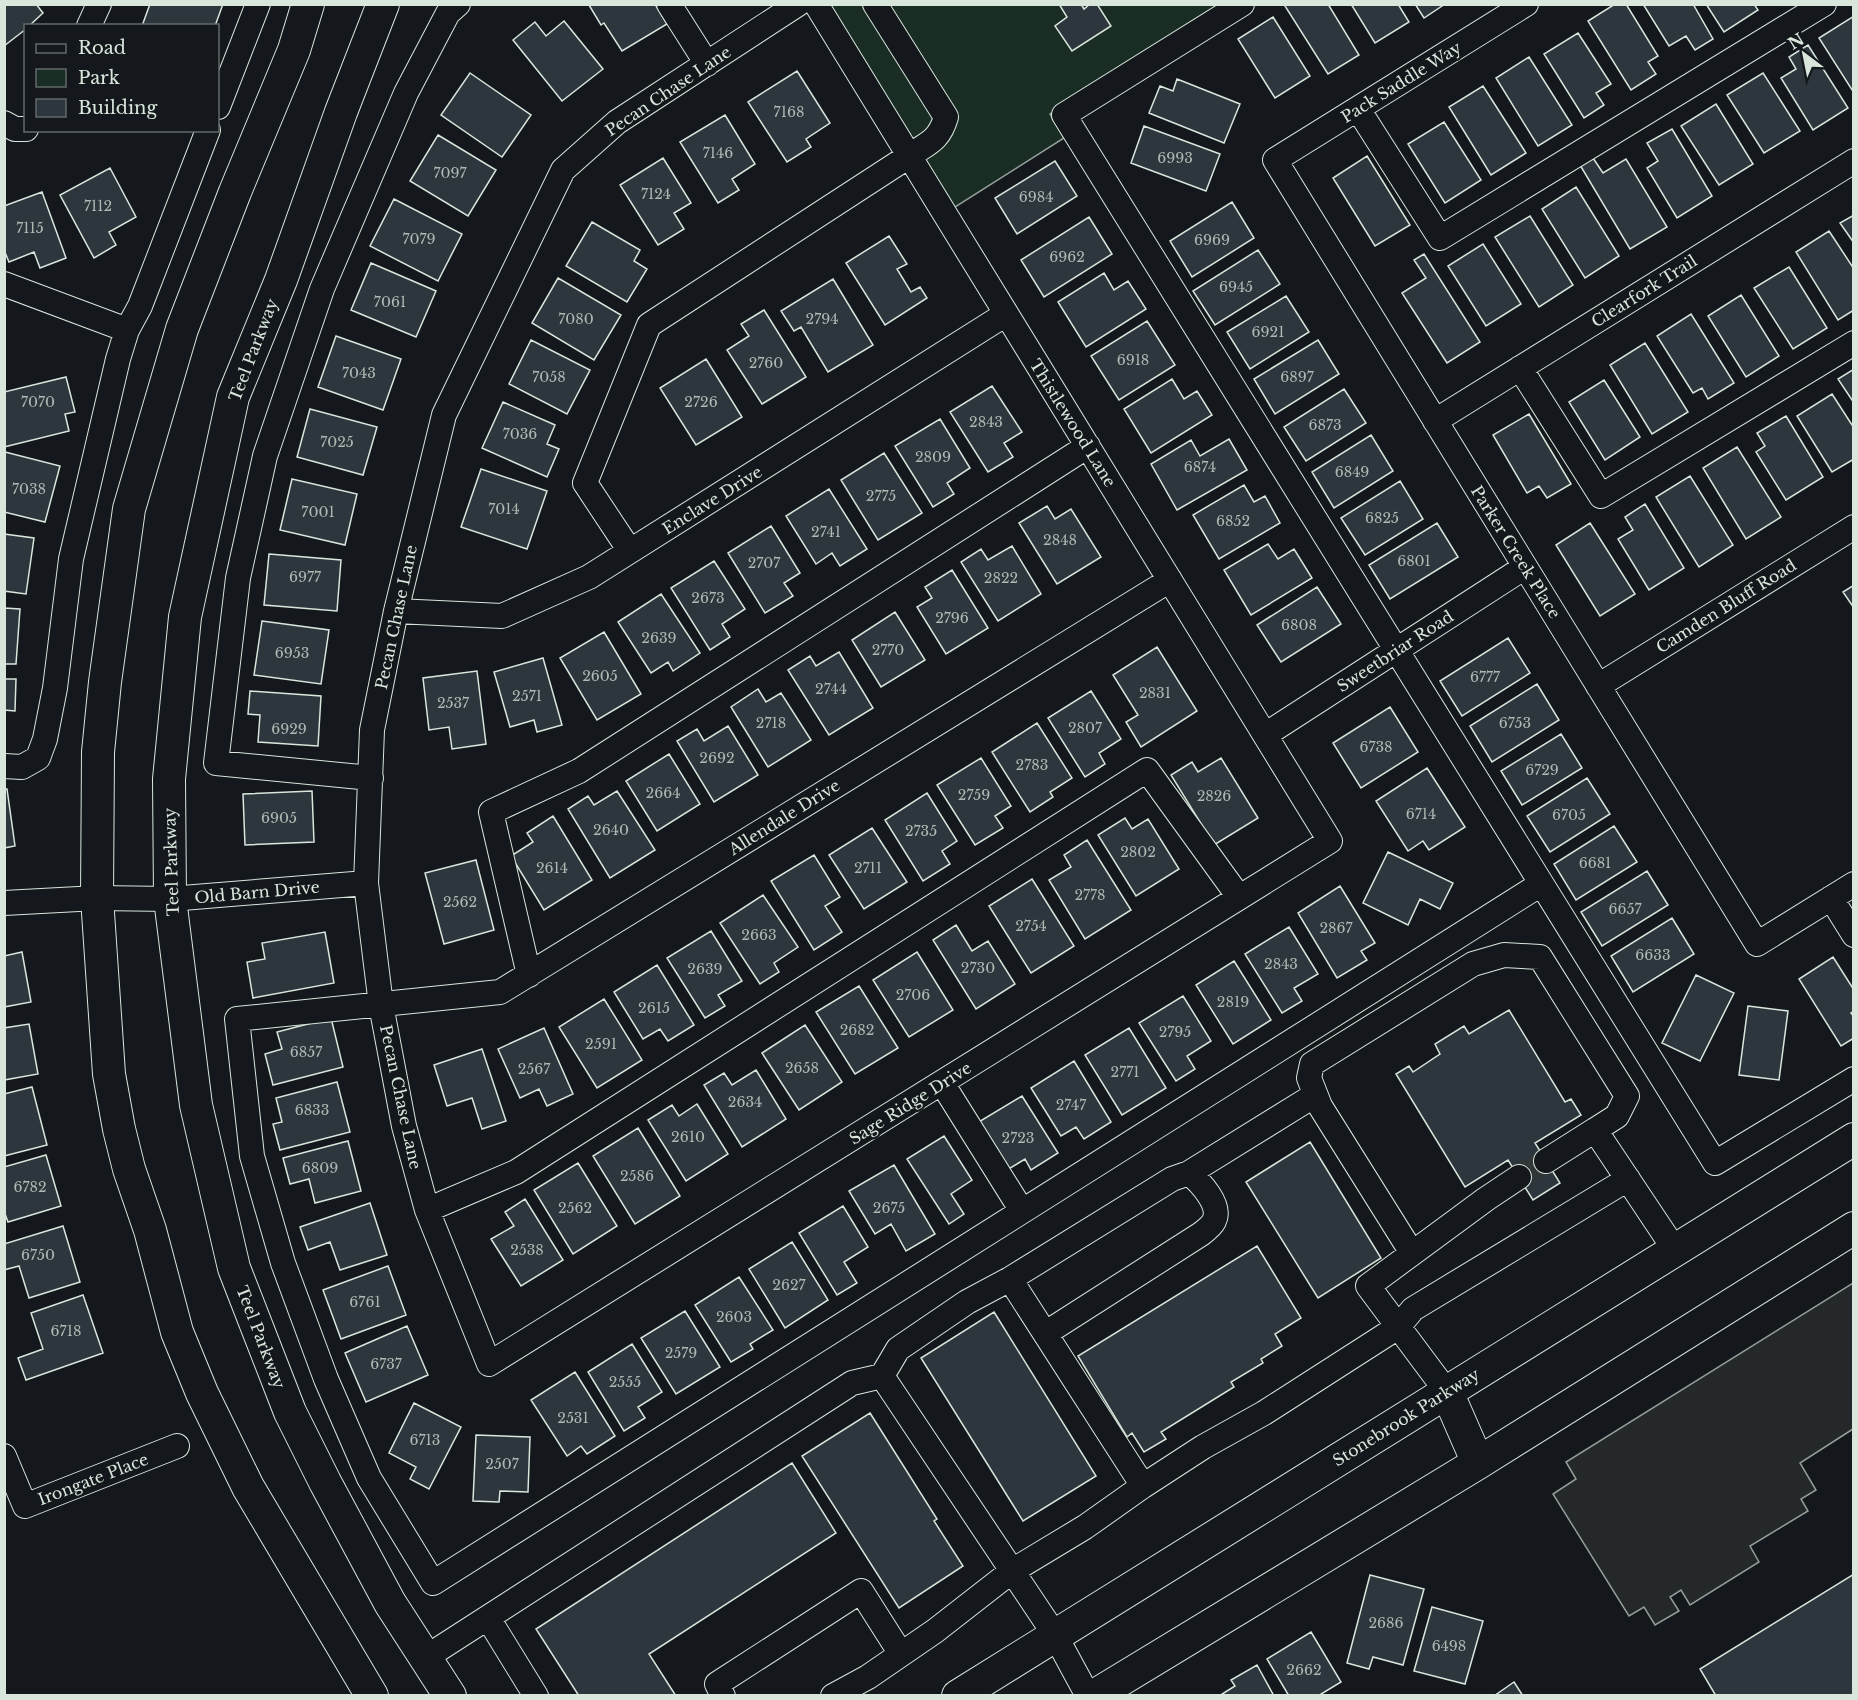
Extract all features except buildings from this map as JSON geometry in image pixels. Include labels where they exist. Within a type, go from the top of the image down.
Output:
[{"type":"main road","points":[[308,4],[294,50],[235,192],[182,329],[129,509],[105,682],[98,752],[98,898],[109,1074],[119,1130],[129,1169],[150,1230],[177,1332],[202,1393],[248,1487],[372,1695]]},
{"type":"main road","name":"Teel Parkway","points":[[383,4],[341,112],[281,280],[233,397],[185,617],[169,779],[170,899],[196,1106],[234,1268],[290,1412],[390,1604],[450,1695]]},
{"type":"main road","name":"Stonebrook Parkway","points":[[958,1695],[1854,1139]]},
{"type":"main road","points":[[1094,1695],[1478,1463],[1854,1228]]},
{"type":"main road","points":[[1447,1392],[1478,1463]]},
{"type":"street","points":[[90,24],[99,4]]},
{"type":"street","points":[[219,104],[258,4]]},
{"type":"street","points":[[371,778],[216,763],[238,578],[265,456],[322,289],[406,93],[448,13],[458,4]]},
{"type":"street","points":[[669,4],[707,64]]},
{"type":"street","name":"Pecan Chase Lane","points":[[489,1364],[427,1210],[404,1126],[381,1005],[366,883],[372,730],[396,611],[444,415],[563,170],[617,122],[798,4]]},
{"type":"street","name":"Thistlewood Lane","points":[[816,4],[1330,841]]},
{"type":"street","points":[[630,552],[585,483],[649,325],[938,136],[946,117],[875,4]]},
{"type":"street","points":[[1242,4],[1064,115],[1715,1163],[1854,1079]]},
{"type":"street","name":"Pack Saddle Way","points":[[1275,160],[1526,4]]},
{"type":"street","points":[[1358,109],[1440,238],[1824,4]]},
{"type":"street","points":[[4,123],[15,129],[24,129]]},
{"type":"street","points":[[4,766],[22,767],[38,758],[45,739],[55,688],[71,559],[118,359],[127,330],[140,306],[207,132]]},
{"type":"street","name":"Parker Creek Place","points":[[1275,160],[1757,944],[1831,898]]},
{"type":"street","name":"Clearfork Trail","points":[[1435,421],[1854,161]]},
{"type":"street","points":[[4,284],[127,330]]},
{"type":"street","name":"Enclave Drive","points":[[396,611],[502,616],[589,577],[1006,314]]},
{"type":"street","points":[[1520,368],[1601,496],[1854,342]]},
{"type":"street","points":[[529,975],[492,812],[579,771],[1088,446]]},
{"type":"street","name":"Camden Bluff Road","points":[[1598,686],[1854,527]]},
{"type":"street","name":"Sweetbriar Road","points":[[1265,735],[1525,567]]},
{"type":"street","name":"Allendale Drive","points":[[1022,1212],[433,1583],[369,1478],[326,1379],[283,1263],[252,1156],[237,1019],[500,992],[1170,580]]},
{"type":"street","points":[[427,1210],[516,1172],[1147,770],[1239,897]]},
{"type":"street","name":"Sage Ridge Drive","points":[[489,1364],[1330,841]]},
{"type":"street","name":"Old Barn Drive","points":[[4,903],[98,898],[170,899],[366,883]]},
{"type":"street","points":[[942,1083],[1022,1212],[1541,884]]},
{"type":"street","points":[[1854,884],[1831,898],[1854,935]]},
{"type":"street","points":[[1412,1253],[1320,1106],[1309,1078],[1312,1064],[1473,964],[1504,956],[1540,957],[1627,1096],[1617,1116],[1546,1161]]},
{"type":"street","points":[[425,1658],[852,1383],[882,1376],[898,1349],[967,1302],[1010,1279],[1172,1179],[1189,1173],[1315,1095]]},
{"type":"street","points":[[1595,1130],[1675,1250]]},
{"type":"street","points":[[1046,1333],[1201,1234],[1215,1221],[1216,1208],[1197,1179],[1189,1173]]},
{"type":"street","points":[[1447,1392],[1368,1286],[1486,1199],[1519,1178]]},
{"type":"street","points":[[833,1695],[868,1677],[935,1631],[1012,1571],[1085,1527],[1203,1447],[1264,1413],[1398,1327],[1413,1309],[1628,1179]]},
{"type":"street","points":[[1010,1279],[1143,1486]]},
{"type":"street","points":[[882,1376],[1055,1635],[1088,1695]]},
{"type":"street","name":"Irongate Place","points":[[4,1456],[25,1506],[177,1446]]},
{"type":"street","points":[[723,1695],[717,1684],[861,1592],[901,1654]]},
{"type":"street","points":[[488,1618],[536,1695]]},
{"type":"green space","points":[[829,5],[1226,5],[1050,114],[1064,138],[952,209]]},
{"type":"shaded area","points":[[1853,1283],[1853,1429],[1800,1463],[1816,1490],[1801,1499],[1808,1511],[1750,1546],[1759,1562],[1690,1605],[1681,1590],[1670,1597],[1679,1611],[1655,1625],[1644,1607],[1629,1616],[1553,1494],[1576,1479],[1566,1462]]},
{"type":"tunnel","points":[[1519,1177],[1546,1161]]}]
